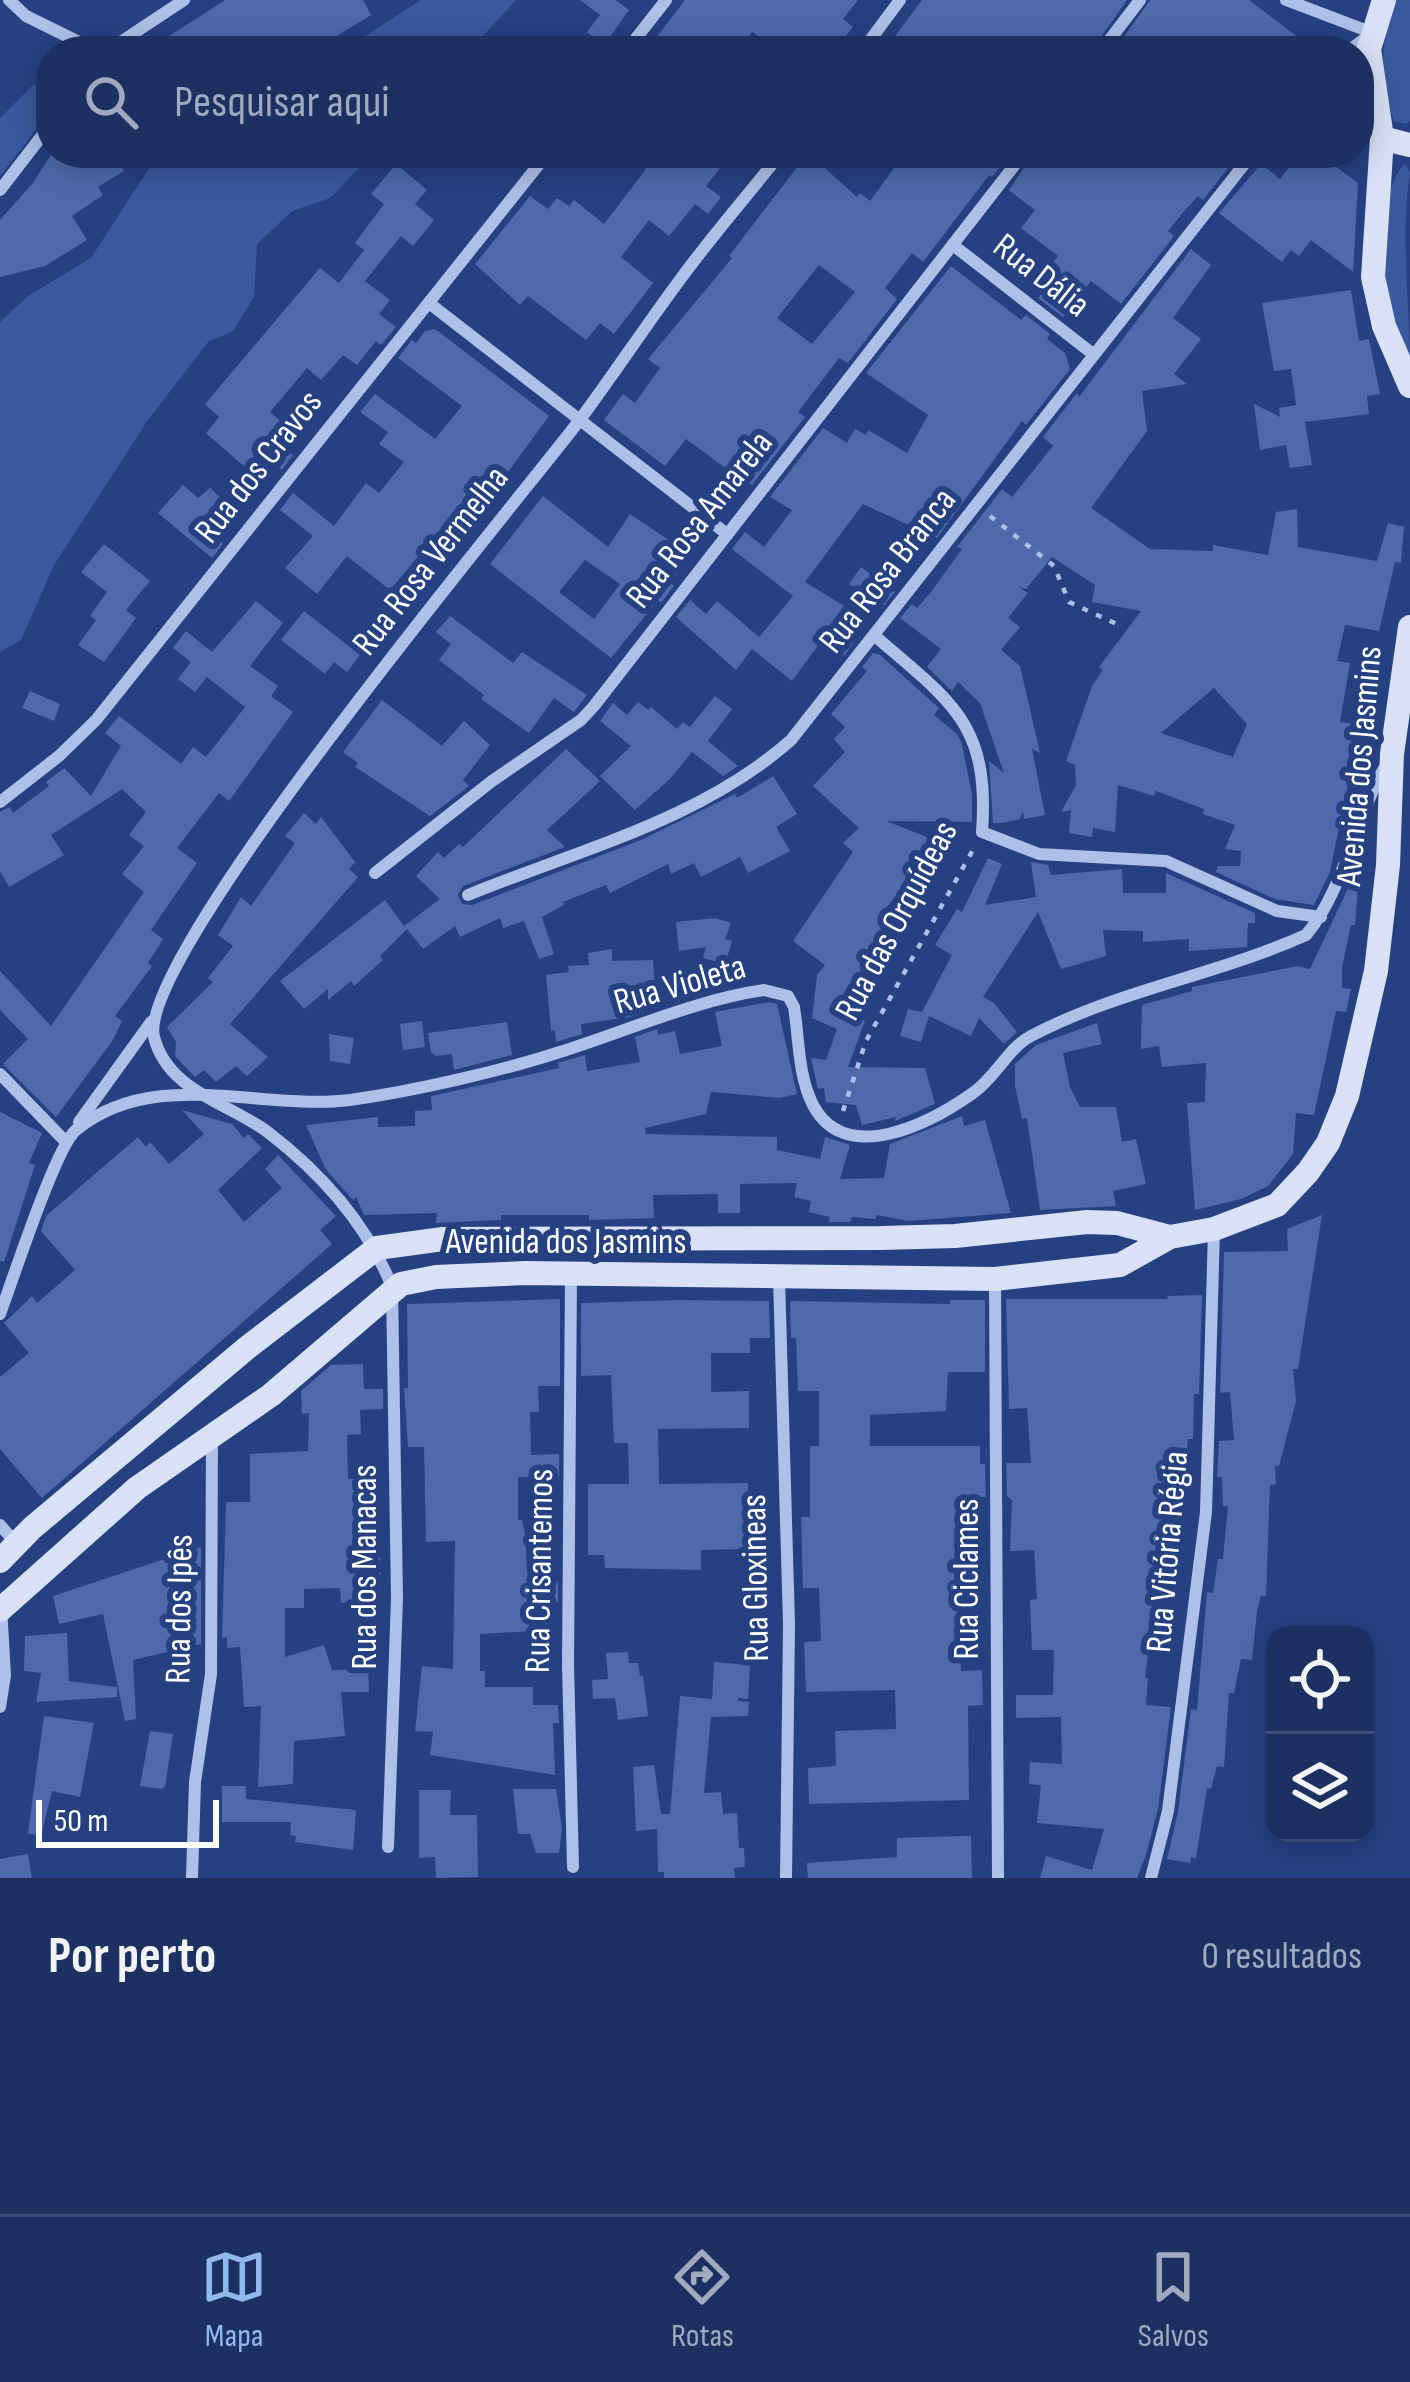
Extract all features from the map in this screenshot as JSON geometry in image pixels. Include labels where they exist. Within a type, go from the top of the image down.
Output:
[{"type":"street","points":[[9,0],[26,16],[67,36]]},
{"type":"street","points":[[130,36],[184,0]]},
{"type":"street","points":[[638,36],[666,0]]},
{"type":"street","points":[[873,36],[900,0]]},
{"type":"street","points":[[1113,36],[1140,0]]},
{"type":"street","points":[[1286,0],[1373,33]]},
{"type":"street","points":[[1373,36],[1384,0]]},
{"type":"street","points":[[1369,36],[1373,33]]},
{"type":"street","points":[[1374,89],[1382,138],[1373,277],[1384,326],[1410,386]]},
{"type":"street","points":[[1382,138],[1410,145]]},
{"type":"street","points":[[0,190],[36,143]]},
{"type":"street","name":"Rua dos Cravos","points":[[0,802],[96,720],[536,168]]},
{"type":"street","name":"Rua Rosa Vermelha","points":[[68,1137],[152,1021],[238,861],[769,168]]},
{"type":"street","name":"Rua Rosa Amarela","points":[[375,873],[491,781],[581,720],[1012,168]]},
{"type":"street","name":"Rua Rosa Branca","points":[[468,895],[638,830],[732,785],[791,740],[1241,168]]},
{"type":"street","name":"Rua Dália","points":[[952,245],[1093,354]]},
{"type":"street","points":[[429,303],[727,534]]},
{"type":"street","name":"Avenida dos Jasmins","points":[[392,1288],[436,1277],[995,1279],[1120,1265],[1170,1237],[1214,1229],[1277,1205],[1328,1143],[1347,1096],[1376,971],[1388,865],[1392,754],[1410,627]]},
{"type":"street","name":"Rua das Orquídeas","points":[[875,636],[961,714],[979,760],[982,832]]},
{"type":"street","points":[[837,1128],[870,1138],[895,1134],[975,1092],[1029,1037],[1306,935],[1321,917],[1361,810],[1392,754]]},
{"type":"street","points":[[982,832],[1040,854],[1166,861],[1277,911],[1321,917]]},
{"type":"street","name":"Rua Violeta","points":[[68,1137],[103,1110],[133,1100],[164,1094],[283,1102],[352,1100],[558,1053],[764,990],[788,996],[794,1006],[808,1093],[822,1118],[837,1128]]},
{"type":"street","points":[[0,1707],[5,1675],[0,1608],[137,1488],[271,1394],[392,1288],[376,1248],[343,1205],[283,1145],[201,1095],[162,1058],[152,1021]]},
{"type":"street","points":[[0,1074],[68,1137],[0,1314]]},
{"type":"street","name":"Avenida dos Jasmins","points":[[376,1248],[443,1239],[955,1236],[1087,1222],[1117,1223],[1170,1237]]},
{"type":"street","name":"Rua Vitória Régia","points":[[1151,1878],[1174,1769],[1206,1512],[1214,1229]]},
{"type":"street","points":[[5,1543],[376,1248]]},
{"type":"street","name":"Rua Crisantemos","points":[[571,1275],[568,1665],[573,1868]]},
{"type":"street","name":"Rua Gloxineas","points":[[779,1278],[789,1624],[786,1878]]},
{"type":"street","name":"Rua Ciclames","points":[[995,1279],[998,1878]]},
{"type":"street","name":"Rua dos Manacas","points":[[388,1847],[397,1598],[392,1288]]},
{"type":"street","name":"Rua dos Ipês","points":[[192,1878],[195,1782],[212,1674],[212,1436]]},
{"type":"path","points":[[976,505],[1054,566],[1069,602],[1119,625]]},
{"type":"path","name":"Rua das Orquídeas","points":[[837,1128],[866,1041],[982,832]]},
{"type":"shaded area","points":[[421,0],[516,0],[483,36],[365,36]]},
{"type":"shaded area","points":[[1394,0],[1410,0],[1410,121],[1406,124],[1394,121],[1384,76],[1384,45]]},
{"type":"shaded area","points":[[36,84],[36,129],[0,176],[0,118]]},
{"type":"shaded area","points":[[1405,164],[1410,172],[1406,245],[1410,367],[1388,310],[1381,263],[1388,199]]},
{"type":"shaded area","points":[[149,168],[359,168],[330,198],[292,211],[257,244],[254,297],[233,331],[208,342],[148,420],[54,565],[21,640],[0,652],[0,322],[28,296],[91,258]]},
{"type":"building","points":[[225,0],[363,0],[371,15],[336,36],[169,36]]},
{"type":"building","points":[[580,0],[616,0],[629,10],[610,36],[587,32],[600,15]]},
{"type":"building","points":[[685,0],[858,0],[843,19],[853,27],[846,36],[757,36],[752,32],[749,36],[658,36]]},
{"type":"building","points":[[922,0],[1127,0],[1102,36],[895,36]]},
{"type":"building","points":[[1150,0],[1249,0],[1296,36],[1125,36]]},
{"type":"building","points":[[42,168],[124,171],[98,187],[103,195],[72,216],[87,240],[45,266],[0,277],[0,220]]},
{"type":"building","points":[[393,168],[401,168],[427,190],[415,204],[434,220],[413,246],[401,236],[365,281],[390,300],[379,314],[396,327],[381,345],[376,341],[357,365],[343,355],[321,380],[307,368],[270,412],[285,425],[273,438],[293,455],[282,470],[268,458],[254,475],[206,433],[219,417],[205,404],[320,268],[339,283],[364,250],[355,243],[384,204],[371,194]]},
{"type":"building","points":[[720,168],[706,186],[721,197],[708,214],[695,204],[669,236],[649,220],[621,257],[653,283],[614,334],[600,323],[586,340],[528,296],[520,305],[475,264],[530,196],[548,209],[557,198],[569,206],[574,200],[604,224],[646,169]]},
{"type":"building","points":[[796,168],[825,168],[857,197],[860,193],[870,201],[894,168],[999,168],[923,262],[912,253],[885,288],[897,299],[848,363],[839,358],[798,412],[805,417],[752,485],[747,482],[725,511],[710,500],[731,472],[686,439],[665,466],[604,420],[623,394],[635,403],[660,368],[648,359],[732,258],[729,256]],"holes":[[[819,265],[855,292],[812,344],[777,318]]]},
{"type":"building","points":[[1024,168],[1228,168],[1203,200],[1198,196],[1168,231],[1174,236],[1121,304],[1091,281],[1063,317],[1038,298],[1054,278],[1046,271],[1058,256],[1021,228],[1035,210],[1009,190]]},
{"type":"building","points":[[1258,168],[1266,168],[1280,179],[1288,168],[1338,168],[1358,183],[1353,272],[1311,240],[1299,256],[1291,250],[1282,262],[1219,213]]},
{"type":"building","points":[[1191,249],[1211,265],[1173,318],[1201,339],[1174,374],[1187,384],[1142,391],[1147,431],[1091,508],[1150,549],[1213,551],[1213,545],[1268,555],[1276,512],[1297,509],[1298,547],[1377,561],[1388,523],[1404,527],[1401,563],[1395,562],[1379,631],[1345,625],[1337,661],[1350,663],[1340,722],[1360,725],[1330,872],[1314,905],[1275,899],[1216,872],[1218,866],[1240,866],[1241,851],[1225,849],[1235,825],[1156,791],[1154,796],[1118,785],[1115,832],[1093,828],[1092,837],[1069,833],[1071,810],[1061,812],[1076,785],[1075,765],[1066,761],[1092,686],[1103,670],[1099,667],[1141,611],[1092,602],[1095,585],[1052,557],[1026,589],[1018,587],[1028,593],[1008,618],[1020,627],[1001,650],[1020,666],[1040,753],[1032,749],[1045,815],[1024,819],[1023,811],[1020,819],[993,823],[989,761],[1004,773],[980,703],[958,682],[952,691],[927,667],[941,649],[900,618],[931,592],[962,549],[957,547],[1002,489],[1012,497],[1053,446],[1043,437],[1077,393],[1079,397]],"holes":[[[1214,688],[1247,724],[1233,757],[1161,733]]]},
{"type":"building","points":[[951,266],[1021,320],[1026,315],[1050,334],[1047,339],[1065,353],[1070,369],[1026,425],[1022,421],[937,538],[863,504],[805,582],[844,606],[831,624],[855,641],[844,656],[822,640],[792,681],[752,649],[736,670],[676,617],[690,600],[706,614],[717,601],[759,637],[793,596],[732,549],[745,532],[764,547],[792,510],[770,497],[823,428],[847,443],[855,429],[866,435],[868,430],[907,453],[928,415],[866,373]]},
{"type":"building","points":[[1351,290],[1359,341],[1369,339],[1380,394],[1367,396],[1369,414],[1305,422],[1312,465],[1290,468],[1286,445],[1260,450],[1254,404],[1280,417],[1279,408],[1296,405],[1291,369],[1274,371],[1262,303]]},
{"type":"building","points":[[435,329],[549,416],[472,521],[457,510],[390,590],[347,556],[317,594],[285,568],[313,536],[280,510],[293,493],[334,526],[366,483],[379,493],[404,462],[379,444],[388,432],[360,412],[375,394],[435,439],[462,406],[398,358],[412,340],[416,343],[425,331]]},
{"type":"building","points":[[183,485],[198,498],[210,488],[224,501],[212,514],[218,520],[208,531],[223,544],[212,558],[158,513]]},
{"type":"building","points":[[543,496],[608,547],[630,514],[691,555],[661,603],[658,600],[611,658],[490,564]],"holes":[[[585,560],[620,584],[594,619],[559,592]]]},
{"type":"building","points":[[104,544],[150,581],[126,610],[136,618],[104,662],[78,645],[96,620],[90,616],[107,592],[81,572]]},
{"type":"building","points":[[861,567],[895,592],[884,605],[849,584]]},
{"type":"building","points":[[256,601],[283,623],[250,666],[278,686],[271,696],[293,712],[229,801],[219,793],[177,848],[197,863],[151,930],[163,939],[148,963],[152,966],[115,1016],[122,1021],[113,1040],[56,1117],[3,1064],[28,1039],[0,1010],[0,971],[51,1026],[144,892],[122,874],[144,846],[129,835],[146,812],[122,789],[51,835],[64,855],[9,887],[0,871],[0,812],[10,807],[13,813],[64,768],[91,796],[121,746],[105,733],[119,716],[181,764],[193,747],[206,757],[245,707],[207,677],[195,692],[178,679],[191,662],[173,648],[186,631],[212,652]]},
{"type":"building","points":[[304,611],[360,655],[347,672],[334,662],[325,674],[281,640]]},
{"type":"building","points":[[450,616],[513,663],[522,652],[587,695],[574,712],[554,698],[529,733],[481,699],[484,695],[439,660],[451,644],[436,632]]},
{"type":"building","points":[[873,653],[939,708],[934,715],[957,734],[972,795],[972,822],[886,821],[932,839],[915,859],[921,864],[883,912],[902,926],[886,966],[877,960],[838,1008],[865,1021],[848,1067],[925,1068],[935,1104],[895,1121],[896,1117],[862,1125],[856,1105],[826,1102],[824,1088],[818,1089],[811,1058],[826,1060],[837,1029],[812,1018],[817,975],[825,965],[793,941],[853,852],[843,843],[859,828],[813,786],[845,752],[834,739],[845,727],[831,714],[867,671],[862,667]]},
{"type":"building","points":[[30,691],[60,704],[54,721],[22,708]]},
{"type":"building","points":[[715,696],[732,709],[708,741],[738,766],[723,776],[692,752],[635,810],[600,776],[631,746],[600,721],[613,703],[627,715],[638,702],[648,710],[651,707],[677,729],[683,722],[690,727]]},
{"type":"building","points":[[382,700],[442,746],[464,721],[490,745],[463,780],[469,786],[430,816],[355,767],[358,763],[343,752]]},
{"type":"building","points":[[566,749],[600,781],[547,830],[565,847],[463,886],[458,895],[462,904],[472,905],[641,840],[735,794],[737,798],[773,776],[797,814],[776,827],[790,851],[748,873],[740,857],[701,877],[694,863],[671,874],[668,864],[610,893],[606,885],[563,902],[542,917],[554,954],[539,959],[524,921],[503,928],[500,918],[460,937],[455,926],[423,949],[407,929],[354,986],[351,981],[328,1000],[328,989],[304,1009],[280,981],[385,900],[404,926],[440,899],[416,876],[438,852],[444,858],[459,844],[463,847]]},
{"type":"building","points":[[304,813],[316,824],[321,817],[355,862],[349,869],[358,877],[230,1024],[268,1057],[247,1076],[236,1066],[216,1082],[204,1070],[195,1077],[175,1056],[176,1042],[167,1027],[213,982],[208,978],[233,946],[218,935],[241,897],[251,906],[295,843],[285,836]]},
{"type":"building","points":[[988,858],[1002,864],[985,905],[1036,897],[1031,862],[1048,865],[1051,875],[1122,869],[1123,893],[1166,893],[1166,873],[1255,913],[1255,923],[1248,923],[1247,947],[1189,951],[1189,939],[1143,942],[1143,931],[1103,930],[1106,956],[1061,969],[1038,912],[983,997],[994,1003],[1017,1032],[1004,1044],[979,1018],[971,1036],[929,1016],[921,1042],[900,1036],[908,1009],[922,1012],[952,955],[935,945],[957,909],[962,912]]},
{"type":"building","points":[[1360,863],[1355,925],[1351,925],[1342,967],[1342,988],[1351,989],[1346,1012],[1336,1011],[1314,1115],[1296,1113],[1293,1154],[1268,1186],[1241,1199],[1195,1210],[1187,1103],[1205,1102],[1206,1063],[1162,1067],[1159,1046],[1141,1049],[1142,1005],[1192,991],[1192,987],[1298,966],[1310,969]]},
{"type":"building","points":[[715,918],[731,923],[725,939],[732,941],[725,964],[703,958],[706,947],[679,951],[676,922]]},
{"type":"building","points":[[612,949],[612,961],[653,960],[656,1008],[581,1024],[582,1034],[556,1042],[546,975],[569,972],[568,966],[589,965],[588,953]]},
{"type":"building","points":[[777,1004],[797,1094],[780,1098],[711,1092],[706,1114],[645,1128],[646,1134],[777,1137],[777,1150],[820,1159],[825,1137],[850,1145],[840,1179],[884,1178],[890,1144],[962,1116],[964,1126],[985,1120],[1011,1213],[908,1221],[877,1215],[875,1219],[829,1222],[830,1217],[809,1212],[811,1201],[794,1197],[797,1183],[740,1184],[740,1213],[718,1213],[718,1194],[653,1195],[654,1218],[501,1215],[501,1220],[436,1223],[437,1213],[364,1215],[356,1197],[353,1200],[326,1170],[306,1125],[378,1117],[378,1127],[415,1126],[415,1111],[432,1110],[431,1096],[559,1068],[558,1063],[585,1055],[587,1071],[640,1062],[635,1037],[657,1029],[658,1035],[675,1031],[680,1054],[722,1046],[715,1012]]},
{"type":"building","points":[[422,1021],[425,1047],[403,1050],[400,1024]]},
{"type":"building","points":[[507,1022],[512,1055],[454,1070],[452,1054],[435,1056],[431,1052],[428,1033]]},
{"type":"building","points":[[1097,1023],[1102,1044],[1063,1053],[1070,1087],[1080,1107],[1116,1107],[1122,1142],[1136,1139],[1146,1184],[1113,1191],[1116,1206],[1040,1210],[1027,1118],[1022,1119],[1015,1086],[1015,1064],[1036,1045]]},
{"type":"building","points":[[329,1034],[354,1038],[350,1064],[330,1061]]},
{"type":"building","points":[[182,1110],[232,1124],[262,1148],[218,1190],[244,1222],[282,1188],[265,1169],[278,1155],[336,1216],[320,1230],[332,1244],[42,1498],[0,1449],[0,1377],[29,1353],[4,1323],[32,1296],[37,1303],[75,1270],[41,1231],[46,1216],[138,1137],[146,1147],[150,1142],[169,1164],[204,1134]]},
{"type":"building","points":[[0,1112],[42,1133],[29,1163],[35,1165],[4,1262],[0,1261]]},
{"type":"building","points":[[1322,1215],[1298,1369],[1293,1369],[1296,1401],[1279,1466],[1275,1466],[1276,1484],[1270,1485],[1266,1596],[1261,1596],[1257,1611],[1252,1660],[1241,1659],[1234,1693],[1229,1693],[1224,1767],[1217,1766],[1211,1789],[1207,1788],[1196,1858],[1191,1857],[1190,1863],[1167,1859],[1191,1709],[1197,1710],[1207,1592],[1213,1593],[1218,1559],[1223,1559],[1228,1506],[1223,1506],[1222,1477],[1217,1477],[1219,1441],[1234,1440],[1230,1392],[1220,1393],[1224,1252],[1288,1251],[1287,1229]]},
{"type":"building","points":[[1202,1295],[1193,1439],[1188,1439],[1185,1477],[1178,1477],[1173,1570],[1158,1569],[1145,1678],[1146,1705],[1171,1707],[1158,1809],[1146,1855],[1137,1878],[1040,1878],[1046,1856],[1092,1870],[1104,1829],[1037,1823],[1041,1785],[1029,1784],[1030,1762],[1062,1764],[1061,1717],[1016,1718],[1016,1695],[1053,1695],[1054,1650],[1032,1650],[1030,1600],[1037,1599],[1034,1550],[1010,1551],[1012,1500],[1007,1496],[1006,1463],[1031,1463],[1027,1408],[1009,1409],[1006,1299]]},
{"type":"building","points":[[560,1299],[560,1386],[538,1386],[539,1412],[530,1412],[531,1455],[559,1454],[559,1477],[518,1477],[518,1520],[525,1533],[528,1584],[558,1581],[558,1602],[533,1604],[535,1631],[480,1634],[485,1687],[533,1687],[533,1705],[558,1705],[559,1723],[553,1723],[555,1775],[430,1755],[433,1732],[415,1731],[422,1666],[453,1669],[455,1541],[426,1542],[424,1447],[408,1447],[404,1388],[408,1388],[407,1304]]},
{"type":"building","points":[[950,1300],[985,1300],[985,1372],[948,1372],[946,1411],[870,1415],[870,1446],[980,1446],[986,1497],[964,1497],[962,1512],[967,1632],[959,1633],[961,1671],[982,1670],[983,1705],[968,1706],[969,1800],[809,1804],[808,1768],[836,1766],[835,1731],[896,1729],[895,1690],[806,1692],[804,1642],[821,1641],[819,1588],[803,1588],[801,1517],[810,1517],[810,1446],[819,1446],[819,1391],[798,1391],[790,1301],[950,1304]]},
{"type":"building","points":[[769,1301],[770,1338],[750,1338],[750,1353],[711,1353],[711,1392],[749,1391],[749,1428],[658,1429],[659,1484],[748,1483],[747,1549],[701,1550],[701,1570],[605,1568],[604,1555],[588,1555],[588,1484],[629,1484],[628,1443],[614,1443],[611,1375],[581,1376],[581,1303]]},
{"type":"building","points":[[363,1364],[364,1389],[383,1389],[383,1409],[360,1410],[361,1434],[347,1435],[348,1479],[375,1478],[375,1500],[364,1500],[365,1543],[380,1543],[381,1607],[352,1608],[351,1602],[341,1603],[340,1588],[304,1589],[304,1608],[285,1608],[285,1657],[324,1645],[332,1670],[368,1669],[369,1692],[341,1692],[345,1736],[294,1741],[293,1784],[258,1787],[261,1706],[244,1707],[240,1647],[227,1648],[227,1637],[222,1638],[226,1502],[250,1502],[250,1454],[308,1451],[309,1413],[302,1414],[301,1391],[331,1365]]},
{"type":"building","points":[[201,1547],[201,1644],[133,1660],[136,1719],[125,1721],[103,1614],[59,1624],[53,1596]]},
{"type":"building","points":[[67,1633],[69,1681],[117,1687],[117,1697],[36,1702],[41,1673],[24,1671],[25,1636]]},
{"type":"building","points":[[628,1652],[629,1663],[638,1663],[643,1676],[648,1716],[618,1720],[615,1698],[593,1699],[592,1680],[608,1679],[606,1653]]},
{"type":"building","points":[[714,1662],[750,1665],[748,1699],[738,1698],[749,1702],[748,1716],[711,1717],[704,1793],[721,1792],[723,1814],[737,1813],[745,1867],[734,1868],[735,1878],[664,1878],[664,1872],[658,1872],[657,1829],[636,1831],[633,1767],[654,1765],[661,1814],[670,1814],[680,1696],[712,1699]]},
{"type":"building","points":[[44,1716],[94,1723],[80,1797],[52,1791],[41,1836],[28,1833]]},
{"type":"building","points":[[150,1731],[173,1734],[161,1789],[140,1786]]},
{"type":"building","points":[[222,1786],[246,1786],[246,1799],[356,1810],[353,1850],[295,1842],[291,1822],[222,1822]]},
{"type":"building","points":[[513,1789],[556,1789],[562,1828],[559,1853],[536,1853],[530,1834],[518,1834]]},
{"type":"building","points":[[419,1790],[451,1790],[450,1815],[477,1815],[478,1877],[436,1878],[435,1857],[419,1858]]},
{"type":"building","points":[[971,1836],[972,1878],[808,1878],[807,1863],[897,1857],[897,1838]]},
{"type":"building","points":[[28,1854],[32,1878],[0,1878],[0,1859]]}]
